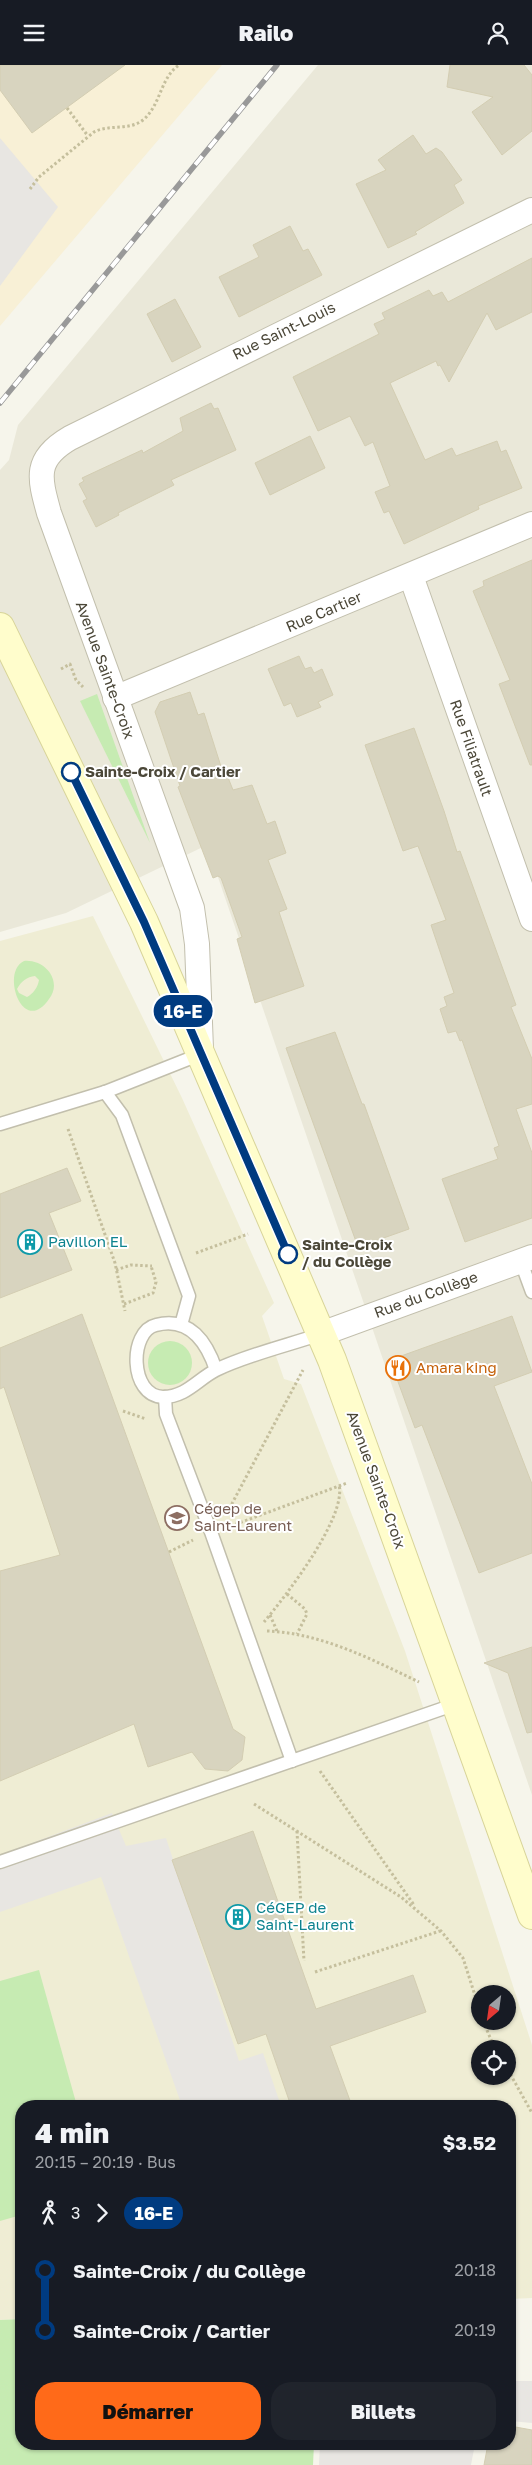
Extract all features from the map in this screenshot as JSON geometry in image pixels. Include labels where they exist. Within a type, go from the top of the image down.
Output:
[{"type":"main road","name":"Avenue Sainte-Croix","points":[[0,627],[132,897],[337,1372],[532,1915]]},
{"type":"street","name":"Rue Saint-Louis","points":[[44,462],[57,445],[70,438],[532,210]]},
{"type":"street","name":"Avenue Sainte-Croix","points":[[44,462],[41,481],[49,513],[194,914],[201,1054]]},
{"type":"street","name":"Rue Cartier","points":[[115,698],[532,524]]},
{"type":"street","name":"Rue Filiatrault","points":[[411,576],[532,919]]},
{"type":"street","name":"Rue du Collège","points":[[321,1334],[526,1259]]},
{"type":"lane","points":[[0,1124],[105,1091],[201,1054]]},
{"type":"lane","points":[[105,1091],[122,1115],[188,1296],[181,1325]]},
{"type":"lane","points":[[526,1259],[532,1292]]},
{"type":"lane","points":[[216,1370],[209,1349],[201,1339],[181,1325],[156,1325],[148,1328],[140,1340],[138,1353],[140,1381],[150,1393],[165,1397],[188,1390],[216,1370],[321,1334]]},
{"type":"lane","points":[[165,1397],[166,1414],[211,1532],[292,1761]]},
{"type":"lane","points":[[0,1862],[456,1704]]},
{"type":"path","points":[[30,189],[39,177],[99,129],[122,127],[141,122],[148,115],[158,98],[167,75],[179,65]]},
{"type":"path","points":[[67,108],[88,136]]},
{"type":"path","points":[[61,669],[70,664],[76,680]]},
{"type":"path","points":[[68,1129],[116,1270],[125,1311]]},
{"type":"path","points":[[196,1253],[253,1232]]},
{"type":"path","points":[[116,1270],[131,1265],[158,1266]]},
{"type":"path","points":[[124,1305],[153,1293],[156,1282],[151,1266]]},
{"type":"path","points":[[225,1521],[227,1513],[303,1370]]},
{"type":"path","points":[[223,1528],[350,1481]]},
{"type":"path","points":[[263,1622],[286,1594],[314,1552],[336,1510],[341,1493],[339,1485]]},
{"type":"path","points":[[169,1552],[199,1536]]},
{"type":"path","points":[[286,1594],[305,1609],[307,1614],[297,1634]]},
{"type":"path","points":[[270,1615],[277,1631]]},
{"type":"path","points":[[264,1630],[320,1639],[424,1684]]},
{"type":"path","points":[[321,1774],[416,1908]]},
{"type":"path","points":[[254,1803],[416,1908],[441,1931],[463,1958],[472,1985]]},
{"type":"path","points":[[296,1831],[304,1961]]},
{"type":"path","points":[[315,1972],[441,1931]]},
{"type":"path","points":[[516,2084],[532,2113]]},
{"type":"shaded area","points":[[0,65],[222,65],[0,326]]},
{"type":"shaded area","points":[[318,65],[532,65],[532,1795],[207,845],[66,913],[0,932],[0,470],[9,460],[18,425]]},
{"type":"shaded area","points":[[0,138],[58,207],[0,286]]},
{"type":"shaded area","name":"Cégep de Saint-Laurent","points":[[93,916],[182,1098],[274,1303],[262,1316],[284,1379],[301,1384],[405,1651],[513,1985],[471,1985],[471,2030],[516,2030],[516,1995],[532,2045],[532,2298],[516,2299],[516,2100],[15,2100],[15,2319],[0,2320],[0,941]]},
{"type":"shaded area","points":[[112,1813],[126,1846],[166,1838],[239,2061],[263,2053],[279,2100],[180,2100],[101,1877],[0,1912],[0,1855]]},
{"type":"shaded area","points":[[516,2381],[532,2381],[532,2423],[516,2422]]},
{"type":"shaded area","points":[[320,2450],[474,2450],[471,2465],[319,2465]]},
{"type":"green space","points":[[97,694],[150,843],[80,701]]},
{"type":"green space","points":[[24,961],[32,961],[45,967],[50,973],[54,985],[53,992],[39,1009],[31,1011],[23,1007],[18,998],[14,977],[17,967]],"holes":[[[35,976],[39,980],[36,988],[29,996],[27,997],[19,993],[17,989],[24,980]]]},
{"type":"green space","points":[[170,1341],[182,1345],[188,1351],[192,1363],[188,1375],[182,1381],[170,1385],[158,1381],[152,1375],[148,1363],[152,1351],[158,1345]]},
{"type":"green space","points":[[39,1970],[75,2100],[15,2100],[15,2217],[0,2221],[0,1981]]},
{"type":"green space","points":[[15,2319],[15,2450],[314,2450],[313,2465],[0,2465],[0,2320]]},
{"type":"building","points":[[0,65],[125,65],[32,133],[0,90]]},
{"type":"building","points":[[450,65],[524,65],[532,75],[532,131],[502,155],[472,112],[493,97],[447,87]]},
{"type":"building","points":[[413,135],[426,154],[436,148],[442,152],[462,180],[454,185],[464,203],[415,232],[417,234],[388,248],[356,184],[386,170],[378,160]]},
{"type":"building","points":[[290,226],[303,251],[308,249],[322,275],[239,317],[219,277],[259,257],[253,245]]},
{"type":"building","points":[[532,258],[532,312],[496,330],[487,313],[449,382],[436,361],[390,383],[425,460],[452,448],[456,456],[497,441],[501,452],[506,450],[522,488],[478,506],[479,509],[404,544],[389,511],[384,513],[375,492],[390,486],[373,442],[365,446],[350,416],[318,431],[293,377],[379,334],[374,324],[385,319],[382,313],[429,290],[433,296],[442,292],[448,302]]},
{"type":"building","points":[[175,299],[201,347],[172,362],[147,314]]},
{"type":"building","points":[[211,403],[214,409],[218,408],[236,450],[171,480],[174,485],[118,513],[119,515],[96,527],[83,501],[87,499],[79,484],[84,481],[82,478],[142,450],[143,453],[183,431],[180,418]]},
{"type":"building","points":[[310,436],[325,468],[270,495],[255,463]]},
{"type":"building","points":[[532,560],[532,765],[530,765],[499,684],[510,680],[473,591],[484,586],[483,581]]},
{"type":"building","points":[[299,656],[305,669],[311,667],[314,673],[322,669],[333,695],[318,702],[321,707],[297,717],[291,703],[284,706],[268,669]]},
{"type":"building","points":[[190,692],[198,715],[204,713],[224,776],[227,775],[233,790],[252,785],[267,824],[275,821],[286,853],[268,860],[287,909],[279,912],[304,986],[255,1003],[237,939],[242,937],[221,878],[218,876],[213,878],[178,787],[180,786],[155,712],[160,702]]},
{"type":"building","points":[[414,728],[457,852],[460,851],[516,1005],[511,1007],[532,1059],[532,1104],[516,1109],[532,1153],[532,1218],[465,1242],[442,1179],[498,1159],[494,1148],[499,1146],[462,1040],[460,1041],[456,1031],[448,1033],[440,1009],[447,1006],[444,997],[454,993],[431,925],[446,920],[418,846],[403,851],[365,745]]},
{"type":"building","points":[[335,1032],[362,1104],[364,1104],[409,1229],[358,1247],[286,1048]]},
{"type":"building","name":"Pavillon EL","points":[[67,1168],[81,1201],[49,1213],[72,1270],[0,1298],[0,1194]]},
{"type":"building","points":[[82,1314],[233,1729],[245,1737],[242,1760],[228,1771],[205,1769],[192,1752],[148,1767],[134,1724],[0,1781],[0,1571],[60,1555],[4,1387],[0,1389],[0,1348]]},
{"type":"building","points":[[512,1316],[532,1372],[494,1386],[532,1484],[532,1553],[479,1573],[422,1425],[415,1428],[390,1360]]},
{"type":"building","points":[[532,1647],[532,1732],[527,1733],[508,1673],[484,1663]]},
{"type":"building","name":"CéGEP de Saint-Laurent","points":[[253,1831],[316,2009],[413,1975],[426,2012],[330,2046],[350,2100],[289,2100],[266,2034],[238,2044],[172,1860]]},
{"type":"building","points":[[516,2427],[532,2430],[532,2465],[484,2465],[487,2450],[516,2450]]},
{"type":"railway","points":[[0,403],[277,65]]},
{"type":"bus line","name":"16-E","points":[[71,772],[144,922],[288,1254]]},
{"type":"place","name":"Sainte-Croix / Cartier","points":[[71,772]]},
{"type":"place","name":"Pavillon EL","points":[[30,1242]]},
{"type":"place","name":"Sainte-Croix / du Collège","points":[[288,1254]]},
{"type":"place","name":"Amara king","points":[[398,1368]]},
{"type":"place","name":"Cégep de Saint-Laurent","points":[[177,1518]]},
{"type":"place","name":"CéGEP de Saint-Laurent","points":[[238,1917]]}]
